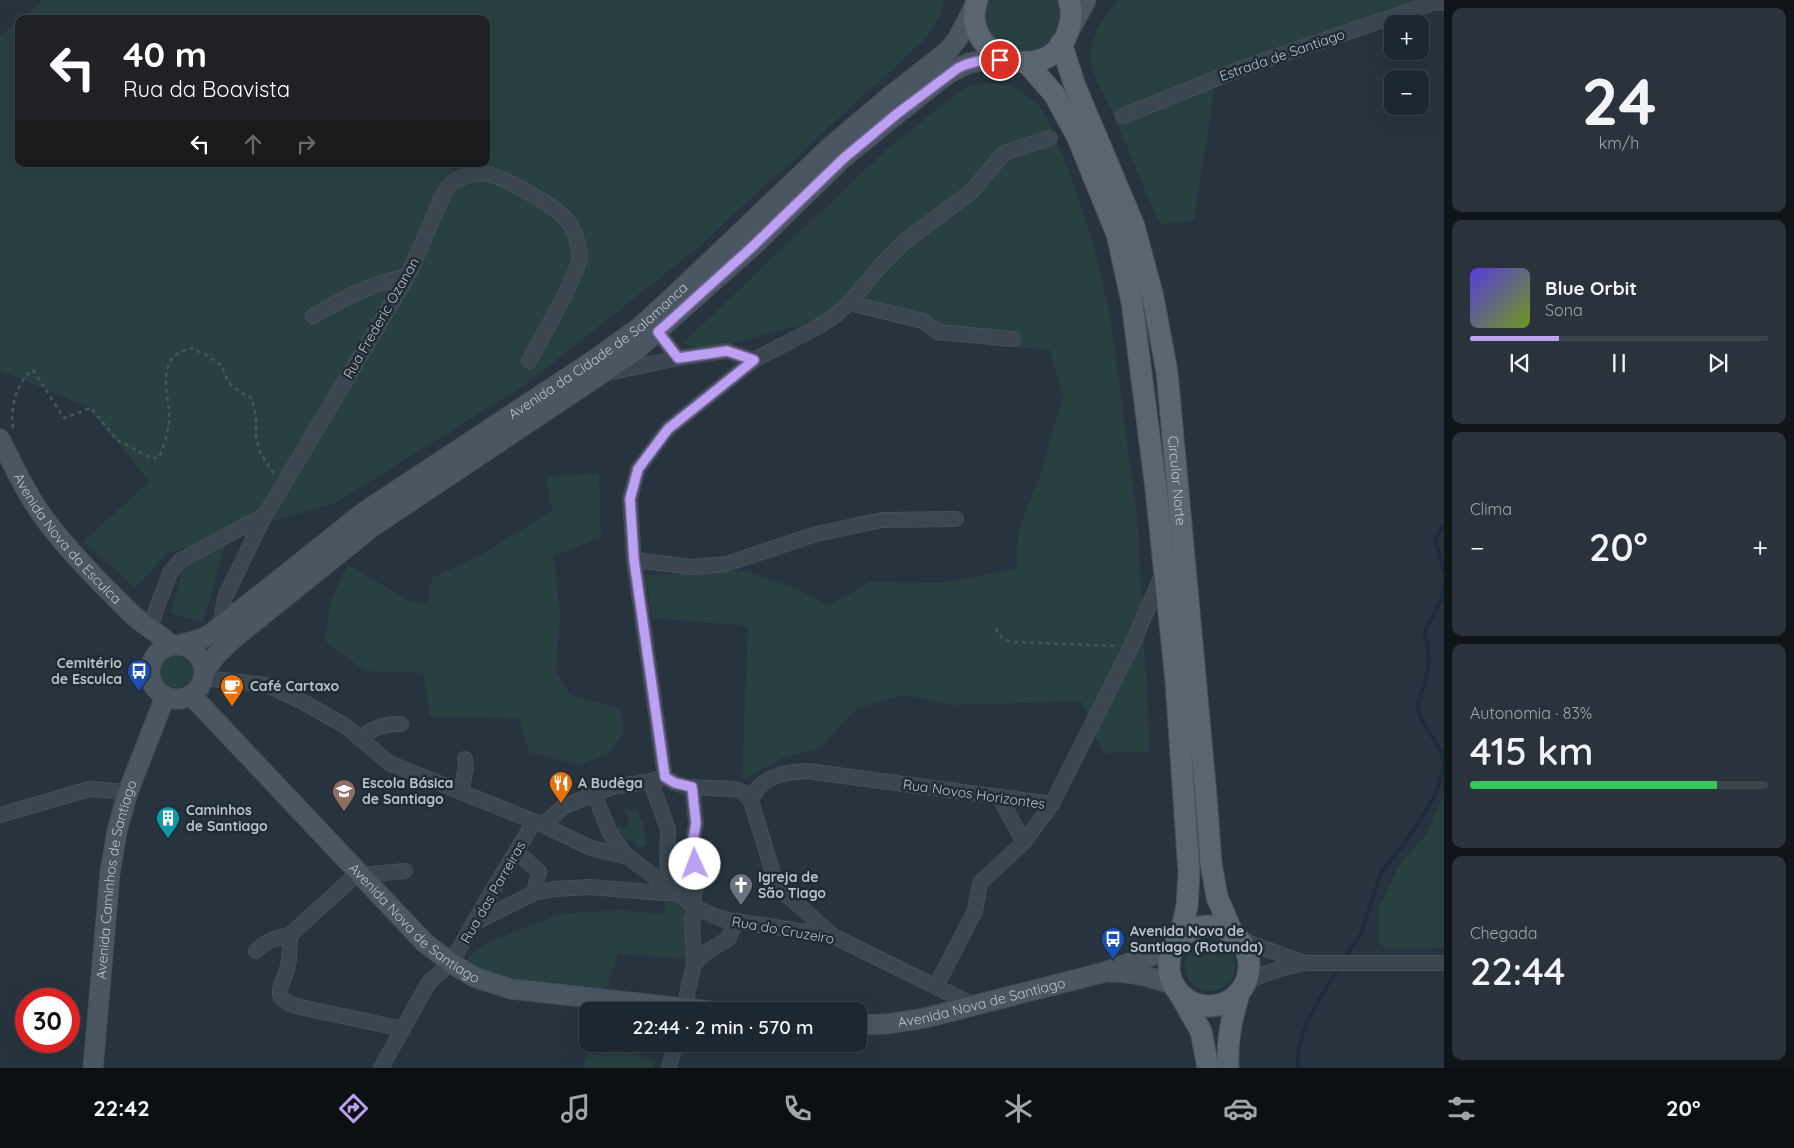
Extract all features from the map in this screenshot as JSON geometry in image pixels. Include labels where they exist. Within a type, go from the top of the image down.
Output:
[{"type":"main road","points":[[1018,62],[1042,59],[1055,50],[1063,41],[1071,23],[1072,7],[1069,0]]},
{"type":"main road","name":"Circular Norte","points":[[976,3],[975,21],[978,34],[986,46],[997,55],[1018,62],[1054,94],[1078,136],[1116,234],[1132,302],[1156,489],[1176,681],[1189,872],[1187,906],[1176,943]]},
{"type":"main road","name":"Circular Norte","points":[[1063,41],[1075,86],[1134,226],[1153,297],[1167,372],[1211,863],[1217,897],[1236,936]]},
{"type":"main road","points":[[1208,1068],[1201,1031],[1176,989],[1169,971],[1169,959],[1176,943],[1191,930],[1205,925],[1219,926],[1236,936],[1247,950],[1250,961],[1250,973],[1242,989],[1229,1027],[1228,1068]]},
{"type":"main road","points":[[1176,989],[1189,1001],[1202,1006],[1215,1006],[1228,1002],[1242,989]]},
{"type":"street","points":[[1063,41],[1086,0]]},
{"type":"street","name":"Estrada de Santiago","points":[[1123,116],[1240,69],[1436,2],[1444,3]]},
{"type":"street","name":"Avenida da Cidade de Salamanca","points":[[175,645],[203,638],[364,512],[594,360],[640,326],[679,292],[829,148],[889,97],[949,50],[958,38],[976,3]]},
{"type":"street","name":"Avenida da Cidade de Salamanca","points":[[204,674],[219,652],[234,638],[372,527],[634,352],[752,247],[844,158],[949,73],[969,63],[989,60],[1018,62]]},
{"type":"street","points":[[474,923],[534,893],[555,889],[590,887],[663,893],[671,888],[668,828],[654,791],[659,779],[634,560],[630,499],[638,469],[668,429],[754,360],[816,328],[836,315],[904,242],[971,192],[1004,153],[1050,138]]},
{"type":"street","name":"Rua Frederic Ozanan","points":[[220,626],[225,597],[265,516],[408,276],[443,195],[451,183],[465,176],[481,173],[504,179],[567,220],[576,237],[580,257],[574,274],[529,362]]},
{"type":"street","points":[[313,316],[357,292],[384,281],[408,276]]},
{"type":"street","points":[[849,303],[923,322],[938,332],[1013,339]]},
{"type":"street","points":[[658,332],[678,358]]},
{"type":"street","points":[[602,374],[678,358],[727,351],[754,360]]},
{"type":"street","name":"Avenida Nova da Esculca","points":[[6,434],[18,473],[31,498],[52,528],[80,561],[126,608],[149,628],[175,645]]},
{"type":"street","points":[[0,462],[18,473]]},
{"type":"street","points":[[149,628],[170,572],[181,560],[265,516]]},
{"type":"street","points":[[634,560],[692,566],[726,564],[816,534],[882,520],[956,519]]},
{"type":"street","points":[[1052,804],[1131,647],[1165,570]]},
{"type":"street","name":"Avenida Nova da Esculca","points":[[126,608],[146,644],[150,655],[150,668]]},
{"type":"street","points":[[175,645],[194,650],[199,656],[204,674],[201,685],[191,695],[178,700],[165,697],[158,692],[150,677],[150,668],[156,654],[175,645]]},
{"type":"street","points":[[204,674],[267,685],[303,702],[340,723],[389,762],[539,823],[566,838],[591,848],[628,857]]},
{"type":"street","name":"Avenida Nova de Santiago","points":[[191,695],[424,942],[451,963],[476,978],[510,989],[617,1002]]},
{"type":"street","name":"Avenida Caminhos de Santiago","points":[[92,1068],[110,872],[117,831],[128,792],[165,697]]},
{"type":"street","points":[[360,738],[369,731],[384,725],[400,724]]},
{"type":"street","points":[[461,792],[466,768],[465,759]]},
{"type":"street","name":"Rua Novos Horizontes","points":[[750,801],[758,787],[774,776],[790,772],[807,771],[1052,804],[1024,842],[980,883],[974,911],[936,986]]},
{"type":"street","points":[[659,779],[692,787],[734,789],[743,792],[750,801],[780,891],[833,936]]},
{"type":"street","name":"Rua das Parreiras","points":[[381,1068],[429,982],[451,963],[516,852],[539,823],[564,807],[594,794],[616,786],[659,779]]},
{"type":"street","points":[[685,1002],[694,964],[692,918],[698,880],[692,847],[696,823],[692,787]]},
{"type":"street","points":[[0,815],[89,789],[128,792]]},
{"type":"street","points":[[594,794],[610,833],[628,857]]},
{"type":"street","points":[[999,797],[1024,842]]},
{"type":"street","points":[[516,852],[539,872],[534,893]]},
{"type":"street","name":"Rua do Cruzeiro","points":[[628,857],[694,906],[722,919],[833,936],[973,1005]]},
{"type":"street","points":[[256,951],[268,941],[290,934],[360,873],[405,872]]},
{"type":"street","points":[[694,964],[708,951],[720,946],[728,939],[736,921]]},
{"type":"street","points":[[290,934],[288,965],[279,990],[280,998],[286,1004],[402,1029]]},
{"type":"street","points":[[1236,936],[1305,963]]},
{"type":"street","name":"Avenida Nova de Santiago","points":[[867,1025],[887,1024],[925,1018],[1105,972],[1176,943]]},
{"type":"street","points":[[1242,989],[1252,980],[1305,963],[1444,963]]},
{"type":"street","name":"Avenida Nova de Santiago","points":[[1105,972],[1120,972],[1161,980],[1176,989]]},
{"type":"street","points":[[669,1068],[673,1052]]},
{"type":"path","points":[[6,434],[17,393],[27,374],[33,370],[64,418],[91,408],[117,440],[151,458],[158,458],[162,451],[169,414],[166,381],[169,365],[177,354],[192,348],[222,366],[228,382],[240,392],[252,398],[256,420],[256,438],[261,454],[283,486]]},
{"type":"path","points":[[996,628],[998,634],[1004,640],[1013,642],[1131,647]]},
{"type":"green space","points":[[43,0],[944,0],[938,20],[926,38],[697,248],[526,384],[337,502],[167,553],[135,588],[83,541],[150,482],[88,407],[0,370],[0,36],[15,23],[15,167],[490,167],[490,15],[26,15]]},
{"type":"green space","points":[[984,0],[1057,0],[1059,21],[1056,31],[1044,46],[1025,53],[1011,52],[988,36],[982,7]]},
{"type":"green space","points":[[1119,0],[1429,0],[1217,71],[1194,221],[1160,224],[1092,68],[1092,44],[1098,28]]},
{"type":"green space","points":[[985,83],[1005,84],[1016,88],[1038,104],[1048,120],[1075,187],[1095,251],[1110,315],[1137,515],[1150,752],[1103,753],[1081,701],[954,705],[904,695],[857,708],[819,749],[785,757],[742,780],[748,626],[652,618],[646,575],[745,571],[797,589],[829,606],[869,582],[940,583],[1017,569],[1018,531],[1040,475],[1063,398],[1050,350],[1016,347],[1014,333],[940,327],[848,299],[815,322],[721,346],[699,349],[683,343],[885,151],[955,95],[969,86]]},
{"type":"green space","points":[[599,473],[601,537],[554,556],[560,614],[556,672],[570,695],[622,709],[623,732],[610,753],[579,765],[529,752],[519,718],[430,717],[424,673],[365,671],[325,641],[331,600],[348,565],[408,600],[427,605],[432,578],[480,555],[552,511],[546,477]]},
{"type":"green space","points":[[226,542],[203,623],[170,613],[186,563]]},
{"type":"green space","points":[[177,656],[183,657],[188,661],[192,666],[192,678],[188,683],[183,687],[177,688],[171,687],[166,683],[162,678],[161,672],[162,666],[166,661],[171,657]]},
{"type":"green space","points":[[1444,794],[1444,948],[1385,949],[1378,940],[1379,907],[1400,864],[1425,837]]},
{"type":"green space","points":[[625,809],[637,811],[643,822],[646,845],[638,848],[633,839],[619,844],[611,829],[621,826],[623,830],[630,828]]},
{"type":"green space","points":[[666,896],[685,909],[688,959],[618,954],[606,993],[515,984],[477,970],[466,961],[478,949],[492,941],[560,914],[618,910],[664,914]]},
{"type":"green space","points":[[1205,941],[1215,941],[1228,948],[1235,961],[1235,971],[1228,984],[1215,991],[1205,991],[1196,987],[1189,980],[1185,971],[1185,961],[1189,952],[1196,945]]},
{"type":"green space","points":[[588,1052],[623,1052],[656,1060],[653,1068],[584,1068]]},
{"type":"waterway","points":[[1444,525],[1435,540],[1444,572]]},
{"type":"waterway","points":[[1444,584],[1441,600],[1424,633],[1429,653],[1428,666],[1418,705],[1423,721],[1439,749],[1444,765]]},
{"type":"waterway","points":[[1344,959],[1361,934],[1381,872],[1404,844],[1427,809],[1435,795],[1444,768]]},
{"type":"waterway","points":[[1298,1068],[1298,1054],[1305,1027],[1340,965]]},
{"type":"place","name":"Cemitério de Esculca","points":[[139,692]]},
{"type":"place","name":"Café Cartaxo","points":[[232,707]]},
{"type":"place","name":"A Budêga","points":[[561,804]]},
{"type":"place","name":"Escola Básica de Santiago","points":[[344,812]]},
{"type":"place","name":"Caminhos de Santiago","points":[[168,839]]},
{"type":"place","name":"Igreja de São Tiago","points":[[741,906]]},
{"type":"place","name":"Avenida Nova de Santiago (Rotunda)","points":[[1113,960]]},
{"type":"route","points":[[695,864],[692,847],[696,834],[696,823],[692,787],[675,783],[665,777],[634,560],[630,499],[638,469],[668,429],[754,360],[727,351],[678,358],[658,332],[752,247],[844,158],[898,113],[958,68],[969,63],[1000,60]]}]
